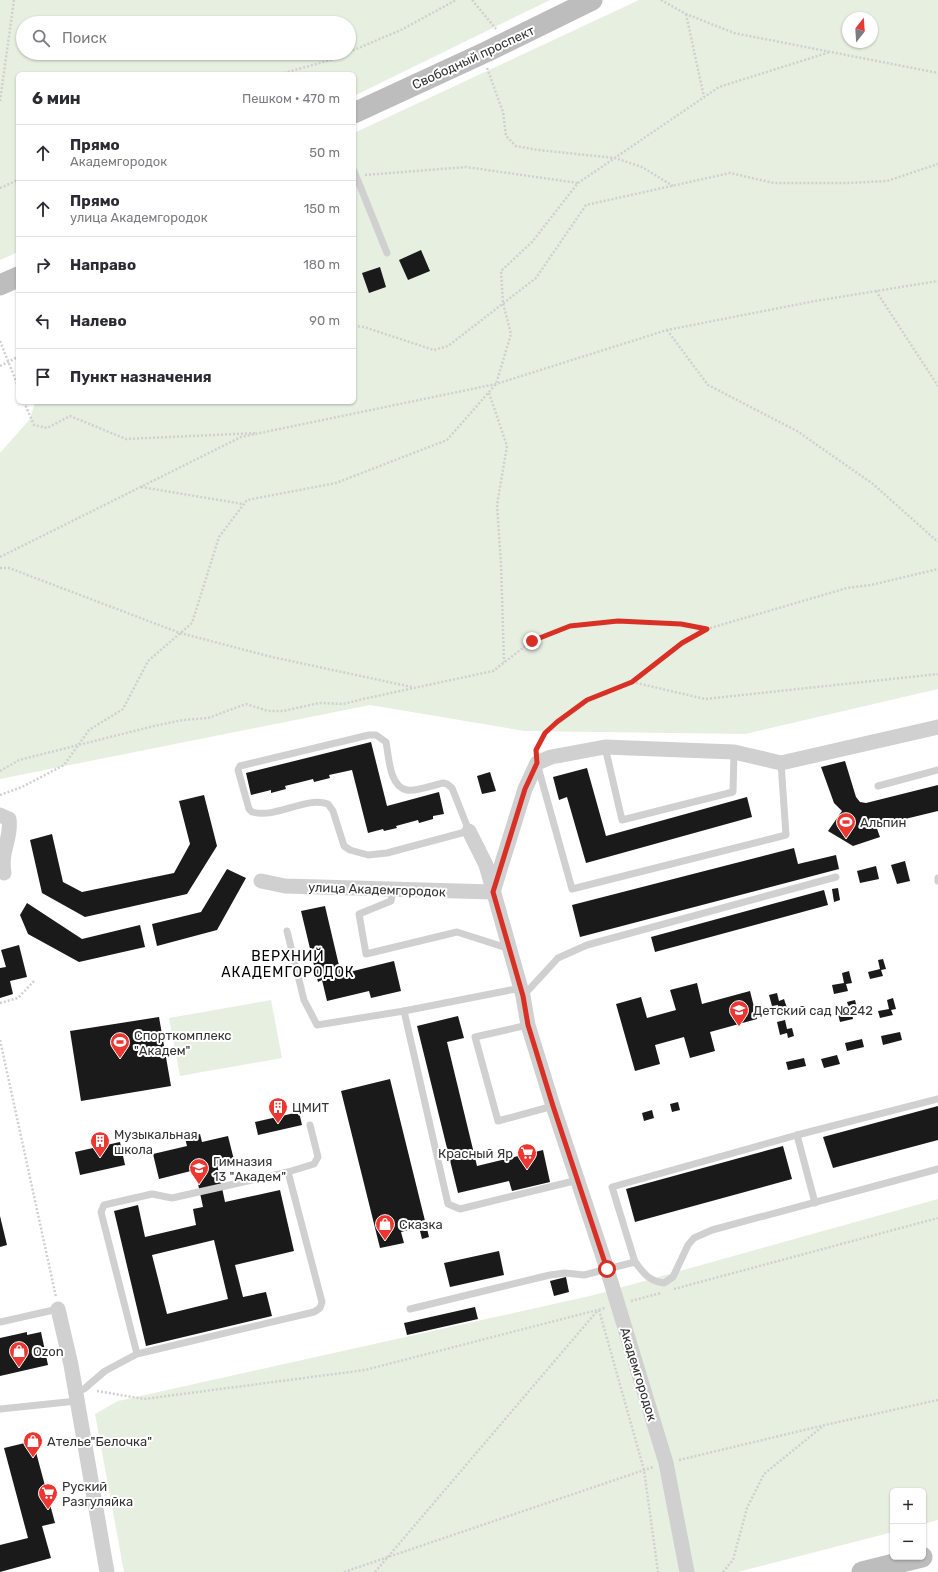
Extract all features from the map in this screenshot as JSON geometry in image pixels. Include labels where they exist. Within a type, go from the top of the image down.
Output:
[{"type":"main road","name":"Свободный проспект","points":[[356,113],[592,0]]},
{"type":"main road","points":[[0,286],[16,278]]},
{"type":"main road","points":[[926,1556],[938,1553]]},
{"type":"main road","points":[[862,1572],[911,1560]]},
{"type":"street","points":[[493,892],[525,789],[537,763],[551,757],[605,747],[734,752],[780,763],[938,727]]},
{"type":"street","points":[[0,815],[9,819],[11,828],[4,845],[1,863],[2,874]]},
{"type":"street","points":[[469,831],[486,866],[522,992],[528,1025],[578,1180]]},
{"type":"street","name":"улица Академгородок","points":[[261,881],[284,886],[493,892]]},
{"type":"street","name":"Академгородок","points":[[578,1180],[618,1304],[666,1463],[687,1572]]},
{"type":"street","points":[[58,1309],[79,1394],[107,1572]]},
{"type":"lane","points":[[356,176],[387,253]]},
{"type":"lane","points":[[369,734],[376,735],[386,742],[393,779],[396,785],[408,790],[447,784],[452,788],[469,831],[387,853],[368,855],[358,853],[344,846],[333,811],[328,804],[316,802],[267,813],[252,812],[249,808],[238,770],[240,766],[369,734]]},
{"type":"lane","points":[[605,747],[622,820],[733,792],[734,752]]},
{"type":"lane","points":[[537,763],[572,889],[786,834],[780,763]]},
{"type":"lane","points":[[878,786],[938,770]]},
{"type":"lane","points":[[287,931],[304,1000],[317,1025],[522,992],[558,958],[587,945],[836,877]]},
{"type":"lane","points":[[393,890],[391,901],[359,914],[366,954],[457,932],[510,950]]},
{"type":"lane","points":[[404,1011],[448,1204],[460,1209],[578,1180]]},
{"type":"lane","points":[[528,1025],[475,1037],[498,1121],[553,1106]]},
{"type":"lane","points":[[938,1099],[797,1135],[612,1187],[635,1262],[645,1275],[654,1282],[664,1283],[674,1276],[688,1246],[694,1238],[712,1230],[938,1169]]},
{"type":"lane","points":[[137,1354],[101,1212],[104,1205],[152,1194],[172,1198],[288,1172],[314,1164],[318,1157],[310,1125]]},
{"type":"lane","points":[[797,1135],[815,1203]]},
{"type":"lane","points":[[0,1409],[79,1394],[105,1370],[137,1354],[314,1312],[320,1308],[322,1302],[288,1172]]},
{"type":"lane","points":[[410,1309],[550,1274],[565,1272],[584,1275],[635,1262]]},
{"type":"lane","points":[[0,1322],[58,1309]]},
{"type":"path","points":[[0,101],[14,0]]},
{"type":"path","points":[[356,49],[401,30],[456,0]]},
{"type":"path","points":[[472,0],[506,42]]},
{"type":"path","points":[[661,0],[686,14],[734,33],[938,73]]},
{"type":"path","points":[[686,14],[704,97]]},
{"type":"path","points":[[486,52],[486,67],[503,112],[506,136],[516,146],[538,150],[615,158],[642,167],[674,186]]},
{"type":"path","points":[[0,795],[22,787],[64,765],[89,730],[122,709],[148,661],[192,623],[219,537],[247,500],[336,483],[447,440],[496,384],[511,334],[503,303],[501,271],[532,242],[578,183],[719,87],[830,52]]},
{"type":"path","points":[[287,72],[331,60]]},
{"type":"path","points":[[356,326],[364,327],[434,350],[448,346],[536,278],[586,205],[730,173],[774,183],[849,183],[887,181],[938,164]]},
{"type":"path","points":[[356,173],[466,167],[578,183]]},
{"type":"path","points":[[0,188],[16,181]]},
{"type":"path","points":[[0,557],[241,437],[496,384],[667,330],[815,301],[938,281]]},
{"type":"path","points":[[876,291],[938,386]]},
{"type":"path","points":[[667,330],[708,385],[803,436],[873,484],[938,542]]},
{"type":"path","points":[[0,340],[16,381]]},
{"type":"path","points":[[0,366],[16,358]]},
{"type":"path","points":[[489,393],[507,446],[497,505],[501,564],[504,663]]},
{"type":"path","points":[[25,404],[34,425],[47,428],[70,416],[126,439],[264,432]]},
{"type":"path","points":[[140,487],[243,504]]},
{"type":"path","points":[[0,568],[9,568],[180,633],[272,657],[415,688]]},
{"type":"path","points":[[537,763],[536,750],[545,733],[557,722],[587,700],[632,682],[682,643],[707,629],[847,588],[871,585],[938,569]]},
{"type":"path","points":[[0,770],[19,760],[154,726],[183,720],[208,718],[246,704],[268,711],[283,711],[319,703],[343,704],[493,671],[532,641],[570,626],[618,621],[681,624],[707,629]]},
{"type":"path","points":[[632,682],[705,699],[938,674]]},
{"type":"path","points":[[0,1003],[18,998],[36,980]]},
{"type":"path","points":[[0,1040],[58,1309]]},
{"type":"path","points":[[672,1290],[938,1218]]},
{"type":"path","points":[[79,1394],[144,1399],[365,1370],[664,1292]]},
{"type":"path","points":[[599,1310],[644,1470],[658,1572]]},
{"type":"path","points":[[375,1572],[599,1310]]},
{"type":"path","points":[[344,1572],[666,1463],[938,1400]]},
{"type":"path","points":[[723,1572],[733,1560],[747,1508],[764,1474],[825,1425]]},
{"type":"shaded area","points":[[0,0],[550,0],[356,95],[356,72],[16,72],[16,253],[0,260]]},
{"type":"shaded area","points":[[639,0],[938,0],[938,689],[745,734],[525,731],[370,705],[0,779],[0,453],[30,419],[34,404],[356,404],[356,132]]},
{"type":"shaded area","points":[[271,1000],[282,1058],[180,1076],[169,1018]]},
{"type":"shaded area","points":[[938,1199],[938,1520],[926,1523],[926,1488],[890,1488],[890,1533],[738,1572],[124,1572],[95,1414],[118,1401],[594,1295]]},
{"type":"building","points":[[421,250],[430,271],[408,280],[399,260]]},
{"type":"building","points":[[380,267],[386,287],[369,293],[362,273]]},
{"type":"building","points":[[371,742],[387,806],[439,792],[444,814],[433,816],[433,819],[419,823],[418,820],[396,826],[397,828],[384,831],[383,829],[368,833],[352,770],[329,775],[330,778],[314,782],[313,779],[285,786],[286,789],[271,793],[271,790],[251,795],[246,773]]},
{"type":"building","points":[[845,761],[856,797],[860,802],[866,803],[938,785],[938,811],[876,826],[880,837],[853,846],[828,831],[842,811],[834,803],[821,767]]},
{"type":"building","points":[[587,768],[606,836],[747,797],[752,817],[586,863],[567,797],[559,800],[553,777]]},
{"type":"building","points":[[490,772],[496,791],[482,794],[477,776]]},
{"type":"building","points":[[204,795],[217,846],[187,894],[85,917],[42,893],[30,840],[52,834],[63,882],[82,892],[174,873],[190,844],[179,801]]},
{"type":"building","points":[[794,848],[798,864],[836,855],[839,869],[580,937],[572,905]]},
{"type":"building","points":[[905,861],[910,881],[897,884],[891,865]]},
{"type":"building","points":[[876,866],[879,879],[860,883],[857,871]]},
{"type":"building","points":[[227,869],[246,878],[217,930],[157,946],[152,924],[201,912]]},
{"type":"building","points":[[838,888],[840,900],[834,902],[832,889]]},
{"type":"building","points":[[824,890],[828,905],[655,952],[651,937]]},
{"type":"building","points":[[27,903],[82,939],[140,925],[145,947],[79,962],[28,934],[20,915]]},
{"type":"building","points":[[325,906],[341,974],[394,961],[401,991],[371,998],[369,991],[327,1001],[322,980],[318,982],[301,911]]},
{"type":"building","points":[[19,945],[27,977],[10,981],[13,994],[0,998],[0,968],[6,967],[1,950]]},
{"type":"building","points":[[883,959],[886,969],[881,970],[883,976],[870,979],[868,972],[880,969],[878,960]]},
{"type":"building","points":[[849,971],[852,983],[846,984],[848,991],[834,994],[832,985],[844,983],[842,973]]},
{"type":"building","points":[[697,983],[702,1004],[750,991],[757,1019],[710,1032],[715,1051],[690,1058],[684,1037],[655,1045],[660,1064],[635,1071],[616,1004],[641,997],[647,1018],[676,1010],[670,990]]},
{"type":"building","points":[[777,993],[779,1001],[784,999],[787,1008],[779,1010],[778,1005],[772,1006],[769,995]]},
{"type":"building","points":[[893,998],[896,1009],[891,1010],[893,1015],[880,1018],[878,1011],[889,1009],[887,1000]]},
{"type":"building","points":[[855,1000],[858,1012],[852,1013],[853,1019],[840,1022],[838,1014],[850,1011],[847,1002]]},
{"type":"building","points":[[458,1016],[464,1038],[447,1042],[477,1166],[543,1150],[550,1182],[512,1191],[509,1181],[458,1193],[417,1026]]},
{"type":"building","name":"Спорткомплекс \"Академ\"","points":[[159,1017],[171,1086],[81,1101],[70,1031]]},
{"type":"building","points":[[785,1020],[787,1029],[792,1028],[794,1036],[788,1038],[787,1033],[780,1035],[777,1022]]},
{"type":"building","points":[[900,1032],[902,1040],[883,1045],[881,1036]]},
{"type":"building","points":[[862,1039],[864,1047],[847,1051],[845,1043]]},
{"type":"building","points":[[837,1055],[840,1064],[824,1068],[821,1059]]},
{"type":"building","points":[[804,1058],[806,1066],[788,1070],[786,1062]]},
{"type":"building","points":[[390,1079],[429,1237],[422,1239],[419,1227],[401,1232],[404,1243],[380,1248],[341,1091]]},
{"type":"building","points":[[678,1102],[680,1110],[672,1112],[670,1104]]},
{"type":"building","points":[[938,1106],[938,1140],[833,1168],[823,1137]]},
{"type":"building","points":[[652,1110],[654,1118],[644,1121],[642,1113]]},
{"type":"building","name":"ЦМИТ","points":[[299,1112],[302,1125],[258,1135],[255,1122]]},
{"type":"building","points":[[200,1134],[202,1142],[228,1136],[234,1160],[217,1164],[225,1202],[280,1190],[294,1251],[235,1265],[243,1297],[266,1292],[272,1316],[146,1346],[114,1211],[138,1205],[145,1237],[196,1225],[193,1209],[203,1207],[195,1170],[159,1179],[153,1154],[187,1146],[185,1138]],"holes":[[[214,1240],[228,1299],[167,1314],[152,1255]]]},
{"type":"building","name":"Музыкальная школа","points":[[120,1142],[125,1165],[80,1175],[75,1152]]},
{"type":"building","points":[[783,1146],[792,1179],[635,1222],[626,1189]]},
{"type":"building","points":[[0,1216],[7,1245],[0,1247]]},
{"type":"building","points":[[499,1251],[504,1275],[450,1287],[444,1263]]},
{"type":"building","points":[[566,1277],[569,1292],[554,1296],[550,1281]]},
{"type":"building","points":[[475,1307],[478,1319],[407,1335],[404,1323]]},
{"type":"building","points":[[27,1332],[27,1335],[41,1332],[48,1365],[0,1376],[0,1338]]},
{"type":"building","points":[[33,1441],[55,1523],[42,1526],[51,1558],[0,1572],[0,1545],[28,1538],[4,1448]]},
{"type":"place","name":"Альпин","points":[[846,839]]},
{"type":"place","name":"Детский сад №242","points":[[739,1027]]},
{"type":"place","name":"Спорткомплекс \"Академ\"","points":[[120,1059]]},
{"type":"place","name":"ЦМИТ","points":[[278,1124]]},
{"type":"place","name":"Музыкальная школа","points":[[100,1158]]},
{"type":"place","name":"Красный Яр","points":[[527,1170]]},
{"type":"place","name":"Гимназия 13 \"Академ\"","points":[[199,1185]]},
{"type":"place","name":"Сказка","points":[[385,1241]]},
{"type":"place","name":"Ozon","points":[[19,1368]]},
{"type":"place","name":"Ателье\"Белочка\"","points":[[33,1458]]},
{"type":"place","name":"Руский Разгуляйка","points":[[48,1510]]},
{"type":"district","name":"ВЕРХНИЙ АКАДЕМГОРОДОК","points":[[288,964]]},
{"type":"route","points":[[532,641],[570,626],[618,621],[681,624],[707,629],[682,643],[632,682],[587,700],[557,722],[545,733],[536,750],[537,763],[525,789],[493,892],[523,996],[528,1025],[607,1269]]}]
